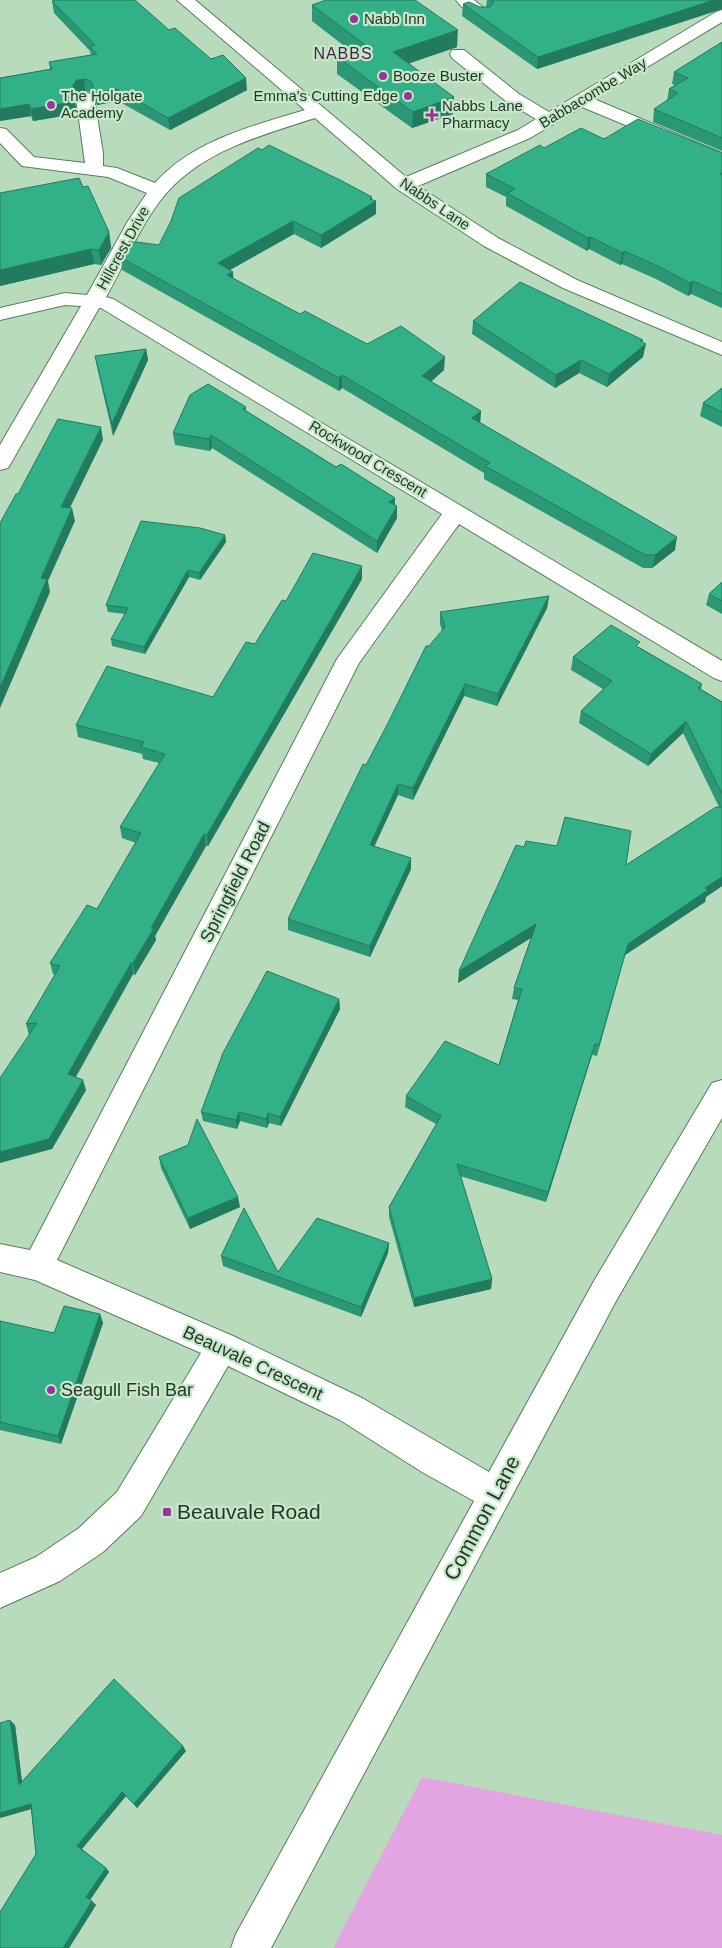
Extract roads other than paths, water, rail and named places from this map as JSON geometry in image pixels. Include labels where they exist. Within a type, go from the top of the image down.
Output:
[{"type":"street","points":[[464,0],[483,14]]},
{"type":"street","name":"Nabbs Lane","points":[[194,1],[317,112],[404,184],[491,242],[570,284],[722,349]]},
{"type":"street","name":"Babbacombe Way","points":[[404,184],[501,144],[550,120],[722,15]]},
{"type":"street","points":[[458,54],[513,98],[550,120]]},
{"type":"street","points":[[84,98],[94,154],[90,169]]},
{"type":"street","points":[[582,100],[722,160]]},
{"type":"street","name":"Hillcrest Drive","points":[[0,463],[93,302],[149,200],[157,190],[176,172],[203,153],[239,137],[317,112]]},
{"type":"street","points":[[0,133],[28,162],[111,172],[157,190]]},
{"type":"street","points":[[52,182],[90,169]]},
{"type":"street","name":"Rockwood Crescent","points":[[0,314],[65,299],[106,303],[722,672]]},
{"type":"street","name":"Springfield Road","points":[[38,1266],[349,660],[444,530],[455,511]]},
{"type":"street","name":"Common Lane","points":[[250,1948],[605,1291],[722,1092]]},
{"type":"street","name":"Beauvale Crescent","points":[[0,1258],[38,1266],[222,1347],[351,1409],[434,1460],[495,1494]]},
{"type":"street","points":[[0,1591],[48,1569],[91,1540],[128,1504],[222,1347]]},
{"type":"place","name":"Nabb Inn","points":[[354,19]]},
{"type":"place","name":"Booze Buster","points":[[383,76]]},
{"type":"place","name":"Emma's Cutting Edge","points":[[408,96]]},
{"type":"place","name":"The Holgate Academy","points":[[51,105]]},
{"type":"place","name":"Nabbs Lane Pharmacy","points":[[432,115]]},
{"type":"place","name":"Seagull Fish Bar","points":[[51,1390]]},
{"type":"place","name":"Beauvale Road","points":[[167,1512]]},
{"type":"district","name":"NABBS","points":[[343,53]]}]
